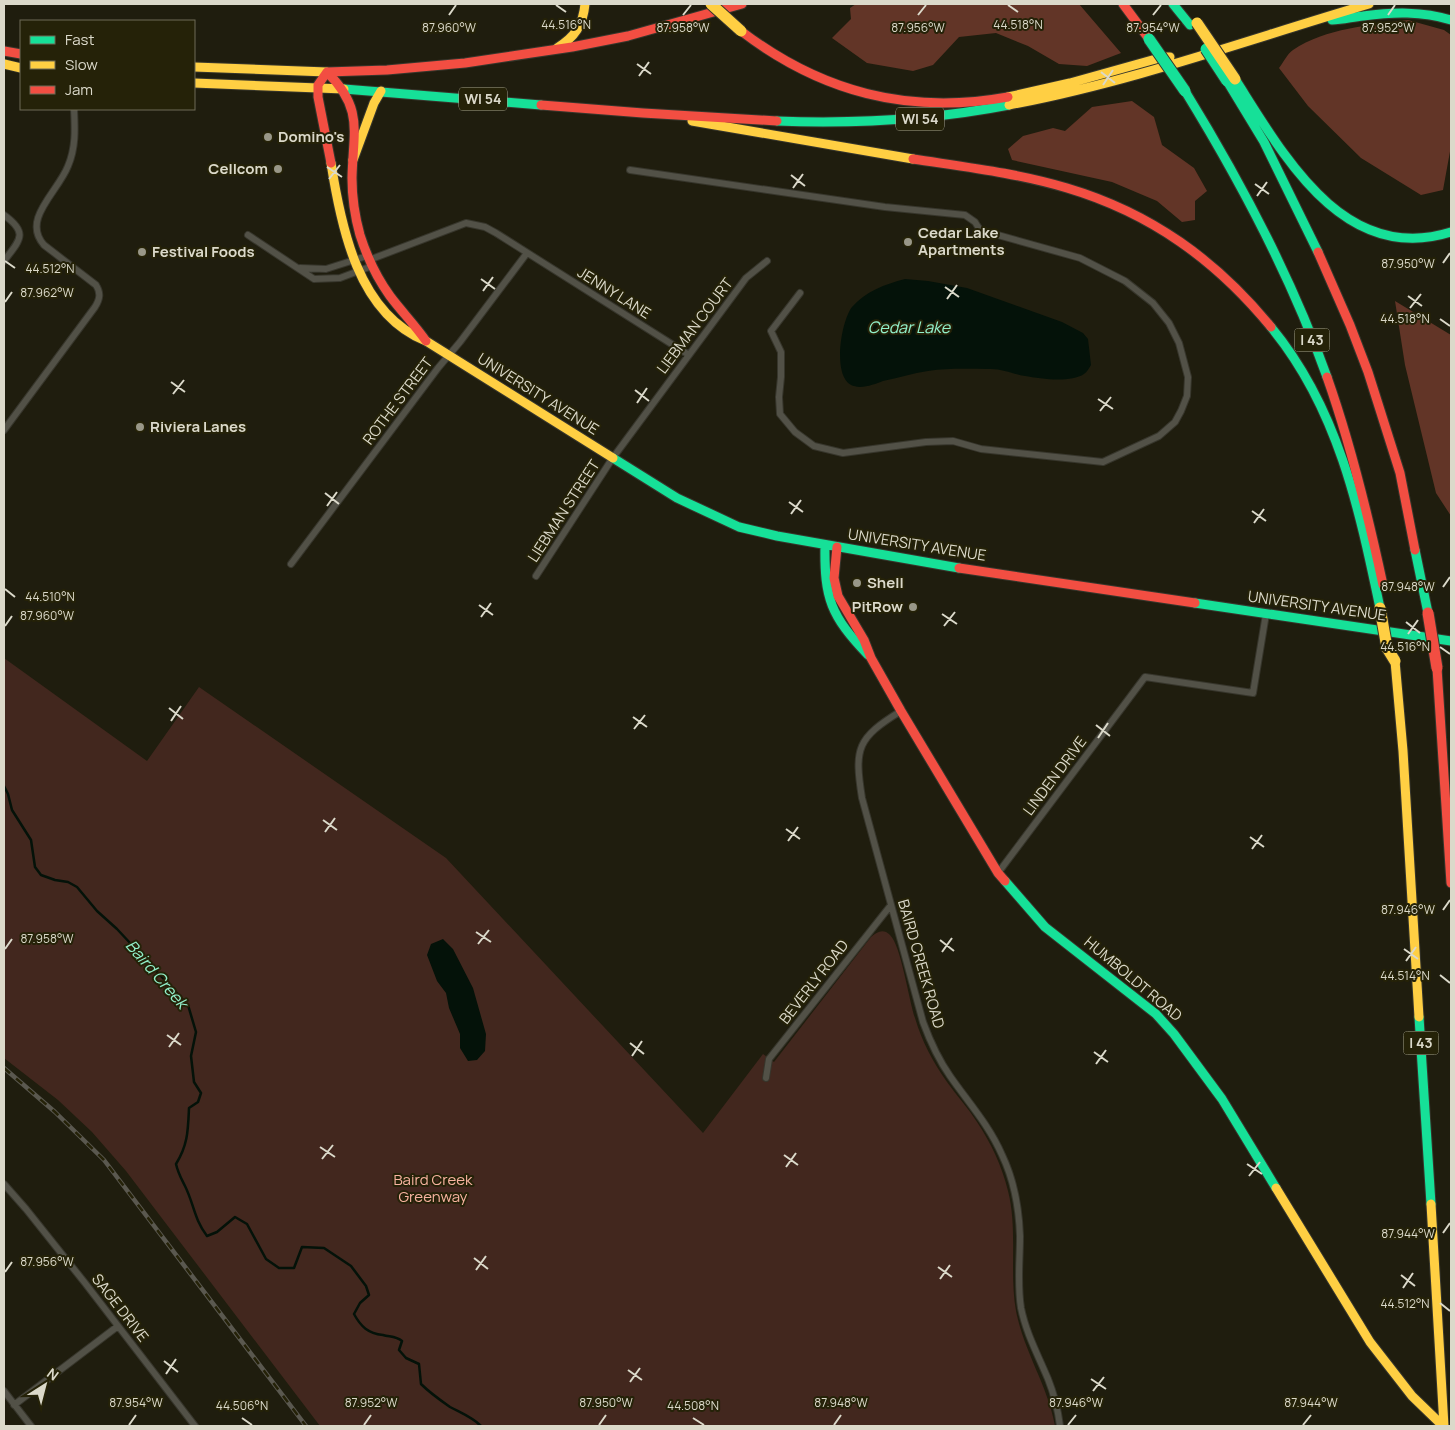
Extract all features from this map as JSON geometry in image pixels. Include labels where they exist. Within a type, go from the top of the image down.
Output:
[{"type":"main road","points":[[550,51],[566,42],[578,31],[583,20],[585,4]]},
{"type":"main road","points":[[711,4],[763,48],[795,67],[841,87],[895,99],[973,102],[1072,83],[1163,57],[1190,58]]},
{"type":"main road","points":[[195,67],[327,72],[441,66],[550,51],[628,36],[742,4]]},
{"type":"main road","name":"I 43","points":[[1122,4],[1185,91],[1232,168],[1267,234],[1333,394],[1362,494],[1379,565],[1383,608],[1395,661],[1402,743],[1444,1426]]},
{"type":"main road","name":"I 43","points":[[1173,4],[1193,24],[1231,80],[1313,239],[1350,325],[1400,473],[1437,668],[1451,881]]},
{"type":"main road","points":[[1182,4],[1193,24]]},
{"type":"main road","name":"WI 54","points":[[195,83],[344,89],[643,113],[838,123],[922,118],[976,112],[1029,103],[1104,84],[1369,4]]},
{"type":"main road","points":[[1311,21],[1414,12],[1451,20]]},
{"type":"main road","points":[[4,51],[20,54]]},
{"type":"main road","points":[[4,64],[20,68]]},
{"type":"main road","points":[[327,72],[321,79],[318,88],[318,102],[338,212],[352,260],[374,296],[396,322],[411,334],[426,341]]},
{"type":"main road","points":[[327,72],[344,89],[351,103],[354,120],[352,185],[354,209],[369,261],[388,294],[426,341]]},
{"type":"main road","points":[[1231,80],[1297,170],[1322,200],[1336,212],[1365,229],[1394,238],[1431,238],[1451,232]]},
{"type":"main road","points":[[353,160],[375,101],[381,92]]},
{"type":"main road","points":[[643,113],[1000,173],[1068,188],[1120,207],[1184,244],[1210,263],[1255,306],[1280,338],[1308,380],[1328,421],[1344,464],[1383,608]]},
{"type":"main road","name":"UNIVERSITY AVENUE","points":[[426,341],[676,498],[740,527],[825,545],[941,565],[1451,641]]},
{"type":"main road","name":"HUMBOLDT ROAD","points":[[825,545],[824,579],[828,602],[841,624],[870,656]]},
{"type":"main road","name":"HUMBOLDT ROAD","points":[[837,547],[834,578],[840,601],[864,640],[870,656],[901,711],[998,873],[1045,927],[1156,1014],[1173,1030],[1222,1099],[1370,1342],[1412,1396],[1444,1426]]},
{"type":"street","points":[[4,430],[99,299],[96,285],[42,244],[36,230],[37,216],[64,177],[73,152],[76,137],[74,110]]},
{"type":"street","points":[[630,170],[885,207],[965,215],[975,222],[980,230],[1080,258],[1125,281],[1153,303],[1169,323],[1178,343],[1188,377],[1188,396],[1175,422],[1159,436],[1102,462],[981,449],[953,441],[926,442],[844,453],[814,446],[795,432],[780,414],[778,397],[781,377],[781,352],[771,331],[800,293]]},
{"type":"street","points":[[4,215],[16,225],[20,232],[18,241],[4,261]]},
{"type":"street","name":"JENNY LANE","points":[[369,261],[466,223],[485,228],[496,233],[689,355]]},
{"type":"street","points":[[248,235],[310,277],[317,279],[340,278],[358,272],[369,261]]},
{"type":"street","name":"ROTHE STREET","points":[[291,564],[527,253]]},
{"type":"street","points":[[298,268],[323,269],[352,260],[369,261]]},
{"type":"street","name":"LIEBMAN COURT","points":[[612,459],[746,278],[767,261]]},
{"type":"street","name":"LIEBMAN STREET","points":[[536,576],[612,459]]},
{"type":"street","name":"LINDEN DRIVE","points":[[998,873],[1146,677],[1253,693],[1266,614]]},
{"type":"street","name":"BAIRD CREEK ROAD","points":[[901,711],[881,724],[867,737],[860,753],[859,763],[862,798],[930,1042],[950,1077],[985,1123],[1003,1155],[1010,1176],[1019,1215],[1021,1308],[1034,1350],[1054,1396],[1060,1426]]},
{"type":"street","name":"BEVERLY ROAD","points":[[766,1078],[769,1059],[891,905]]},
{"type":"street","name":"SAGE DRIVE","points":[[4,1184],[26,1208],[195,1426]]},
{"type":"street","points":[[14,1405],[118,1326]]},
{"type":"street","points":[[4,1391],[31,1426]]},
{"type":"green space","name":"Baird Creek Greenway","points":[[4,658],[147,761],[199,687],[446,858],[703,1133],[763,1054],[774,1062],[871,937],[880,932],[890,935],[898,950],[913,1010],[925,1044],[942,1074],[982,1130],[1003,1173],[1011,1206],[1013,1281],[1016,1311],[1024,1341],[1047,1397],[1055,1426],[320,1426],[126,1171],[92,1132],[58,1100],[4,1058]]},
{"type":"shaded area","points":[[856,4],[1079,4],[1121,53],[1087,66],[1059,64],[1028,46],[996,33],[959,37],[933,65],[913,71],[867,63],[832,38],[851,19],[850,8]]},
{"type":"shaded area","points":[[1408,20],[1444,30],[1451,35],[1451,146],[1443,190],[1421,195],[1361,158],[1308,106],[1279,68],[1293,50],[1320,37],[1349,29]]},
{"type":"shaded area","points":[[1132,101],[1154,117],[1162,145],[1194,168],[1207,191],[1195,201],[1195,220],[1182,222],[1157,201],[1112,182],[1012,160],[1008,149],[1023,136],[1053,128],[1065,131],[1092,107]]},
{"type":"shaded area","points":[[1395,301],[1451,335],[1451,516],[1436,493],[1405,365]]},
{"type":"water","name":"Cedar Lake","points":[[905,279],[967,288],[1062,322],[1083,333],[1088,339],[1091,365],[1084,374],[1072,379],[1047,379],[993,369],[950,369],[917,373],[865,387],[854,386],[847,381],[842,373],[840,362],[844,324],[848,314],[857,302],[869,293],[890,283]]},
{"type":"water","points":[[443,939],[453,949],[473,988],[486,1034],[485,1051],[477,1060],[468,1061],[460,1048],[460,1034],[449,1008],[446,993],[437,981],[427,955],[431,944]]},
{"type":"waterway","name":"Baird Creek","points":[[4,786],[12,810],[31,840],[35,867],[41,875],[68,882],[77,887],[97,911],[117,929],[188,1005],[196,1032],[191,1056],[194,1082],[201,1093],[198,1102],[189,1108],[185,1144],[176,1164],[197,1217],[207,1236],[217,1232],[235,1217],[247,1224],[266,1259],[279,1268],[294,1268],[302,1247],[324,1248],[351,1266],[366,1286],[369,1295],[360,1303],[354,1314],[359,1322],[373,1333],[400,1339],[402,1341],[399,1350],[406,1358],[419,1364],[421,1384],[450,1407],[481,1426]]},
{"type":"railway","points":[[4,1068],[55,1112],[104,1160],[306,1426]]},
{"type":"traffic: fast","points":[[1173,4],[1190,25]]},
{"type":"traffic: fast","points":[[1332,20],[1396,13],[1429,15],[1451,20]]},
{"type":"traffic: fast","points":[[1149,39],[1185,91]]},
{"type":"traffic: fast","points":[[1206,49],[1227,81]]},
{"type":"traffic: fast","points":[[1235,79],[1296,169],[1320,196],[1348,218],[1378,233],[1413,238],[1451,232]]},
{"type":"traffic: fast","points":[[1227,81],[1264,142],[1318,252]]},
{"type":"traffic: fast","points":[[344,89],[541,105]]},
{"type":"traffic: fast","points":[[1185,91],[1226,160],[1264,230],[1298,302],[1327,377]]},
{"type":"traffic: fast","points":[[777,121],[836,122],[894,120],[1009,105]]},
{"type":"traffic: fast","points":[[1271,327],[1294,358],[1313,391],[1343,460],[1364,533],[1380,608]]},
{"type":"traffic: fast","points":[[613,458],[677,498],[739,527],[777,536],[959,568]]},
{"type":"traffic: fast","points":[[825,545],[826,579],[832,606],[846,629],[868,655]]},
{"type":"traffic: fast","points":[[1415,550],[1428,613]]},
{"type":"traffic: fast","points":[[1195,603],[1451,641]]},
{"type":"traffic: fast","points":[[1005,881],[1045,927],[1156,1014],[1174,1034],[1222,1099],[1276,1188]]},
{"type":"traffic: fast","points":[[1419,1017],[1431,1204]]},
{"type":"traffic: slow","points":[[557,48],[577,30],[585,4]]},
{"type":"traffic: slow","points":[[711,4],[741,31]]},
{"type":"traffic: slow","points":[[1009,105],[1146,72],[1369,4]]},
{"type":"traffic: slow","points":[[1197,23],[1235,79]]},
{"type":"traffic: slow","points":[[1008,97],[1070,83],[1163,57],[1170,57]]},
{"type":"traffic: slow","points":[[4,64],[20,68]]},
{"type":"traffic: slow","points":[[195,67],[327,72]]},
{"type":"traffic: slow","points":[[195,83],[344,89]]},
{"type":"traffic: slow","points":[[353,160],[374,103],[381,91]]},
{"type":"traffic: slow","points":[[692,121],[913,159]]},
{"type":"traffic: slow","points":[[331,163],[340,214],[357,266],[369,290],[384,311],[403,328],[613,458]]},
{"type":"traffic: slow","points":[[1380,608],[1387,648],[1395,661]]},
{"type":"traffic: slow","points":[[1395,661],[1403,751],[1419,1017]]},
{"type":"traffic: slow","points":[[1276,1188],[1370,1342],[1412,1396],[1443,1426]]},
{"type":"traffic: slow","points":[[1431,1204],[1444,1426]]},
{"type":"traffic: jam","points":[[327,72],[387,70],[465,63],[572,47],[628,36],[742,4]]},
{"type":"traffic: jam","points":[[1123,4],[1149,39]]},
{"type":"traffic: jam","points":[[741,31],[771,52],[802,70],[867,94],[935,103],[971,102],[1008,97]]},
{"type":"traffic: jam","points":[[4,51],[20,54]]},
{"type":"traffic: jam","points":[[331,163],[318,97],[318,85],[327,72],[339,85],[347,98],[354,121],[352,178],[354,207],[360,235],[373,267],[385,289],[426,341]]},
{"type":"traffic: jam","points":[[541,105],[777,121]]},
{"type":"traffic: jam","points":[[913,159],[1029,178],[1098,198],[1127,211],[1154,225],[1204,260],[1228,281],[1271,327]]},
{"type":"traffic: jam","points":[[1318,252],[1368,372],[1400,473],[1415,550]]},
{"type":"traffic: jam","points":[[1327,377],[1344,428],[1383,585]]},
{"type":"traffic: jam","points":[[837,547],[834,578],[838,596],[864,640],[871,658],[901,711],[998,873],[1005,881]]},
{"type":"traffic: jam","points":[[959,568],[1195,603]]},
{"type":"traffic: jam","points":[[1428,613],[1437,668]]},
{"type":"traffic: jam","points":[[1437,668],[1451,883]]},
{"type":"place","name":"Domino's","points":[[268,137]]},
{"type":"place","name":"Cellcom","points":[[278,169]]},
{"type":"place","name":"Cedar Lake Apartments","points":[[908,242]]},
{"type":"place","name":"Festival Foods","points":[[142,252]]},
{"type":"place","name":"Riviera Lanes","points":[[140,427]]},
{"type":"place","name":"Shell","points":[[857,583]]},
{"type":"place","name":"PitRow","points":[[913,607]]}]
